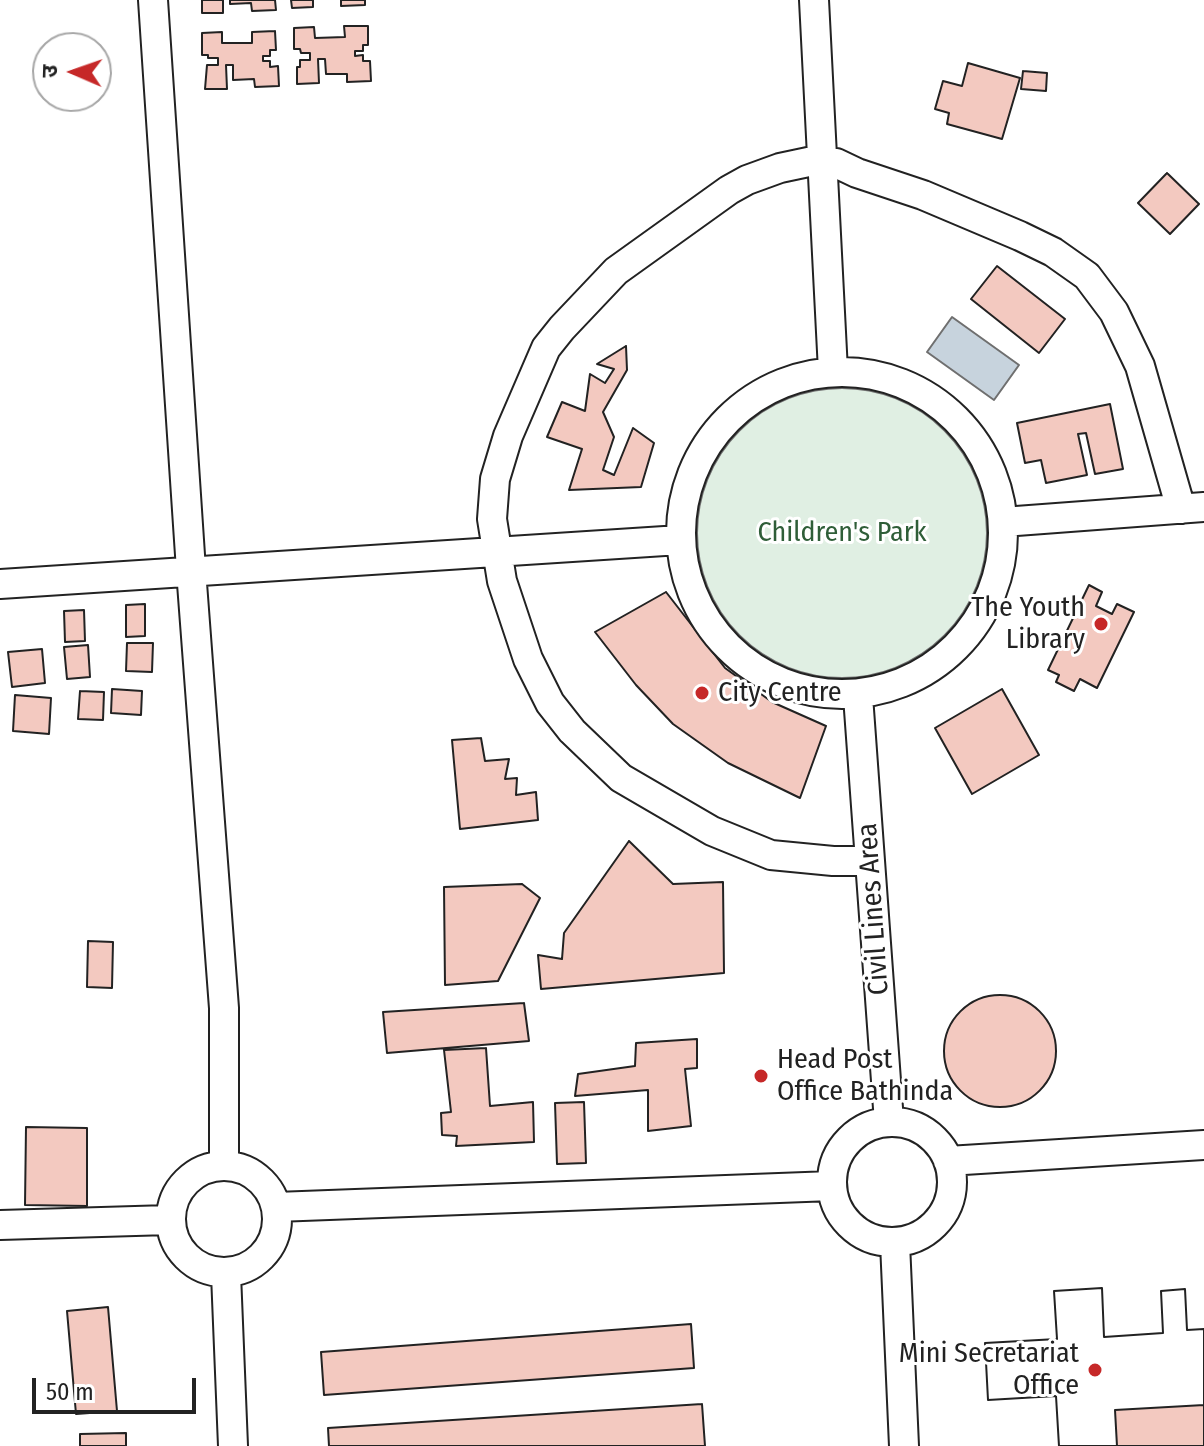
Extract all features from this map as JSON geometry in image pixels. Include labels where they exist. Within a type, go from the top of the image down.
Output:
[{"type":"street","points":[[153,0],[224,1008],[224,1165]]},
{"type":"street","points":[[814,0],[833,371]]},
{"type":"street","points":[[870,861],[789,857],[757,851],[712,831],[621,778],[572,731],[539,685],[502,581],[492,519],[495,479],[508,436],[546,348],[604,281],[747,180],[780,168],[822,161],[836,163],[923,195],[1053,252],[1087,276],[1114,312],[1140,366],[1192,508],[1003,522]]},
{"type":"street","points":[[833,371],[883,376],[929,396],[966,429],[992,472],[1003,522],[1000,571],[980,618],[949,656],[906,683],[858,696],[805,693],[757,673],[727,647],[717,638],[690,592],[680,540],[685,490],[706,444],[740,406],[783,382],[833,371]]},
{"type":"street","points":[[0,584],[680,540]]},
{"type":"street","name":"Civil Lines Area","points":[[858,696],[889,1122]]},
{"type":"street","points":[[889,1122],[908,1124],[925,1132],[939,1145],[948,1161],[952,1180],[950,1198],[942,1215],[930,1229],[913,1239],[895,1243],[877,1241],[859,1233],[845,1220],[836,1204],[832,1186],[834,1167],[842,1150],[854,1136],[870,1126],[889,1122]]},
{"type":"street","points":[[948,1161],[1204,1145]]},
{"type":"street","points":[[224,1165],[251,1172],[268,1189],[278,1220],[270,1246],[249,1267],[226,1274],[195,1266],[177,1247],[169,1220],[178,1190],[200,1170],[224,1165]]},
{"type":"street","points":[[276,1207],[832,1186]]},
{"type":"street","points":[[0,1225],[169,1220]]},
{"type":"street","points":[[895,1243],[904,1446]]},
{"type":"street","points":[[226,1274],[233,1446]]},
{"type":"green space","name":"Children's Park","points":[[842,388],[884,394],[910,405],[934,421],[954,441],[970,465],[981,491],[987,533],[981,575],[970,601],[954,625],[934,645],[910,661],[884,672],[842,678],[800,672],[774,661],[750,645],[730,625],[714,601],[703,575],[697,533],[703,491],[714,465],[730,441],[750,421],[774,405],[800,394]]},
{"type":"shaded area","points":[[952,317],[1019,365],[994,400],[927,352]]},
{"type":"building","points":[[202,0],[223,0],[223,13],[202,13]]},
{"type":"building","points":[[230,0],[275,0],[276,10],[252,11],[251,3],[230,4]]},
{"type":"building","points":[[291,0],[313,0],[313,7],[292,8]]},
{"type":"building","points":[[341,0],[365,0],[365,5],[341,6]]},
{"type":"building","points":[[344,26],[368,26],[368,45],[363,45],[363,51],[355,51],[355,56],[363,55],[363,61],[370,61],[371,81],[347,82],[347,74],[326,74],[325,59],[318,59],[319,83],[297,84],[297,67],[300,67],[300,60],[310,60],[310,53],[294,49],[294,28],[314,27],[315,38],[345,37]]},
{"type":"building","points":[[275,31],[276,50],[270,50],[270,56],[263,56],[263,61],[270,61],[270,67],[278,66],[279,86],[255,87],[254,79],[233,80],[233,65],[226,65],[227,89],[205,89],[207,65],[218,65],[218,58],[202,55],[202,33],[222,32],[222,43],[252,43],[252,32]]},
{"type":"building","points":[[968,63],[1020,78],[1002,139],[947,124],[949,113],[935,109],[943,81],[962,86]]},
{"type":"building","points":[[1023,71],[1047,73],[1046,91],[1021,89]]},
{"type":"building","points":[[1167,173],[1199,204],[1170,234],[1138,203]]},
{"type":"building","points":[[997,266],[1065,319],[1039,353],[971,299]]},
{"type":"building","points":[[626,346],[627,370],[603,412],[614,437],[603,470],[614,475],[633,428],[654,443],[641,487],[569,490],[582,449],[547,437],[562,402],[585,411],[590,374],[605,383],[614,369],[597,364]]},
{"type":"building","points":[[1110,404],[1123,469],[1095,474],[1086,433],[1078,434],[1087,475],[1046,483],[1041,460],[1025,463],[1017,423]]},
{"type":"building","points":[[1089,585],[1102,592],[1096,606],[1112,614],[1117,604],[1134,612],[1097,688],[1080,679],[1074,691],[1056,682],[1059,675],[1048,670]]},
{"type":"building","name":"City Centre","points":[[666,592],[725,668],[772,702],[826,726],[800,798],[728,763],[673,724],[636,685],[595,632]]},
{"type":"building","points":[[145,604],[145,636],[126,637],[126,605]]},
{"type":"building","points":[[84,610],[85,641],[65,642],[64,611]]},
{"type":"building","points":[[127,643],[153,643],[152,672],[126,671]]},
{"type":"building","points":[[88,645],[90,677],[67,679],[64,647]]},
{"type":"building","points":[[42,649],[45,683],[12,687],[8,652]]},
{"type":"building","points":[[112,689],[142,691],[141,715],[111,713]]},
{"type":"building","points":[[1002,689],[1039,755],[972,794],[935,728]]},
{"type":"building","points":[[80,691],[104,692],[103,720],[78,719]]},
{"type":"building","points":[[15,695],[51,698],[49,734],[13,731]]},
{"type":"building","points":[[481,738],[485,761],[509,759],[505,779],[517,778],[516,795],[536,792],[538,820],[460,829],[452,740]]},
{"type":"building","points":[[629,841],[673,884],[723,882],[724,973],[541,989],[538,955],[562,959],[564,933]]},
{"type":"building","points":[[522,884],[540,898],[498,981],[445,985],[444,887]]},
{"type":"building","points":[[88,941],[113,942],[112,988],[87,987]]},
{"type":"building","points":[[1000,995],[1021,999],[1040,1011],[1052,1030],[1056,1051],[1052,1072],[1040,1091],[1021,1103],[1000,1107],[979,1103],[960,1091],[948,1072],[944,1051],[948,1030],[960,1011],[979,999]]},
{"type":"building","points":[[524,1003],[529,1041],[387,1053],[383,1012]]},
{"type":"building","points":[[697,1039],[697,1068],[685,1069],[691,1126],[648,1131],[648,1090],[575,1096],[578,1074],[635,1066],[636,1043]]},
{"type":"building","points":[[486,1048],[490,1106],[533,1102],[534,1142],[456,1146],[457,1136],[442,1135],[441,1113],[451,1112],[444,1050]]},
{"type":"building","points":[[584,1102],[586,1163],[557,1164],[555,1103]]},
{"type":"building","points":[[26,1127],[87,1128],[87,1206],[25,1205]]},
{"type":"building","name":"Mini Secretariat Office","points":[[1102,1288],[1104,1337],[1163,1333],[1161,1291],[1185,1289],[1187,1330],[1204,1329],[1204,1405],[1115,1410],[1117,1446],[1059,1446],[1056,1396],[988,1400],[985,1343],[1057,1339],[1054,1291]]},
{"type":"building","name":"Mini Secretariat Office","points":[[1102,1288],[1104,1337],[1163,1333],[1161,1291],[1185,1289],[1187,1330],[1204,1329],[1204,1446],[1059,1446],[1056,1396],[988,1400],[985,1343],[1057,1339],[1054,1291]]},
{"type":"building","points":[[108,1307],[117,1411],[76,1414],[67,1311]]},
{"type":"building","points":[[691,1324],[694,1368],[324,1395],[321,1352]]},
{"type":"building","points":[[702,1404],[705,1446],[329,1446],[328,1428]]},
{"type":"building","points":[[126,1433],[126,1446],[80,1446],[80,1434]]},
{"type":"place","name":"The Youth Library","points":[[1101,624]]},
{"type":"place","name":"City Centre","points":[[702,693]]},
{"type":"place","name":"Head Post Office Bathinda","points":[[761,1076]]},
{"type":"place","name":"Mini Secretariat Office","points":[[1095,1370]]}]
